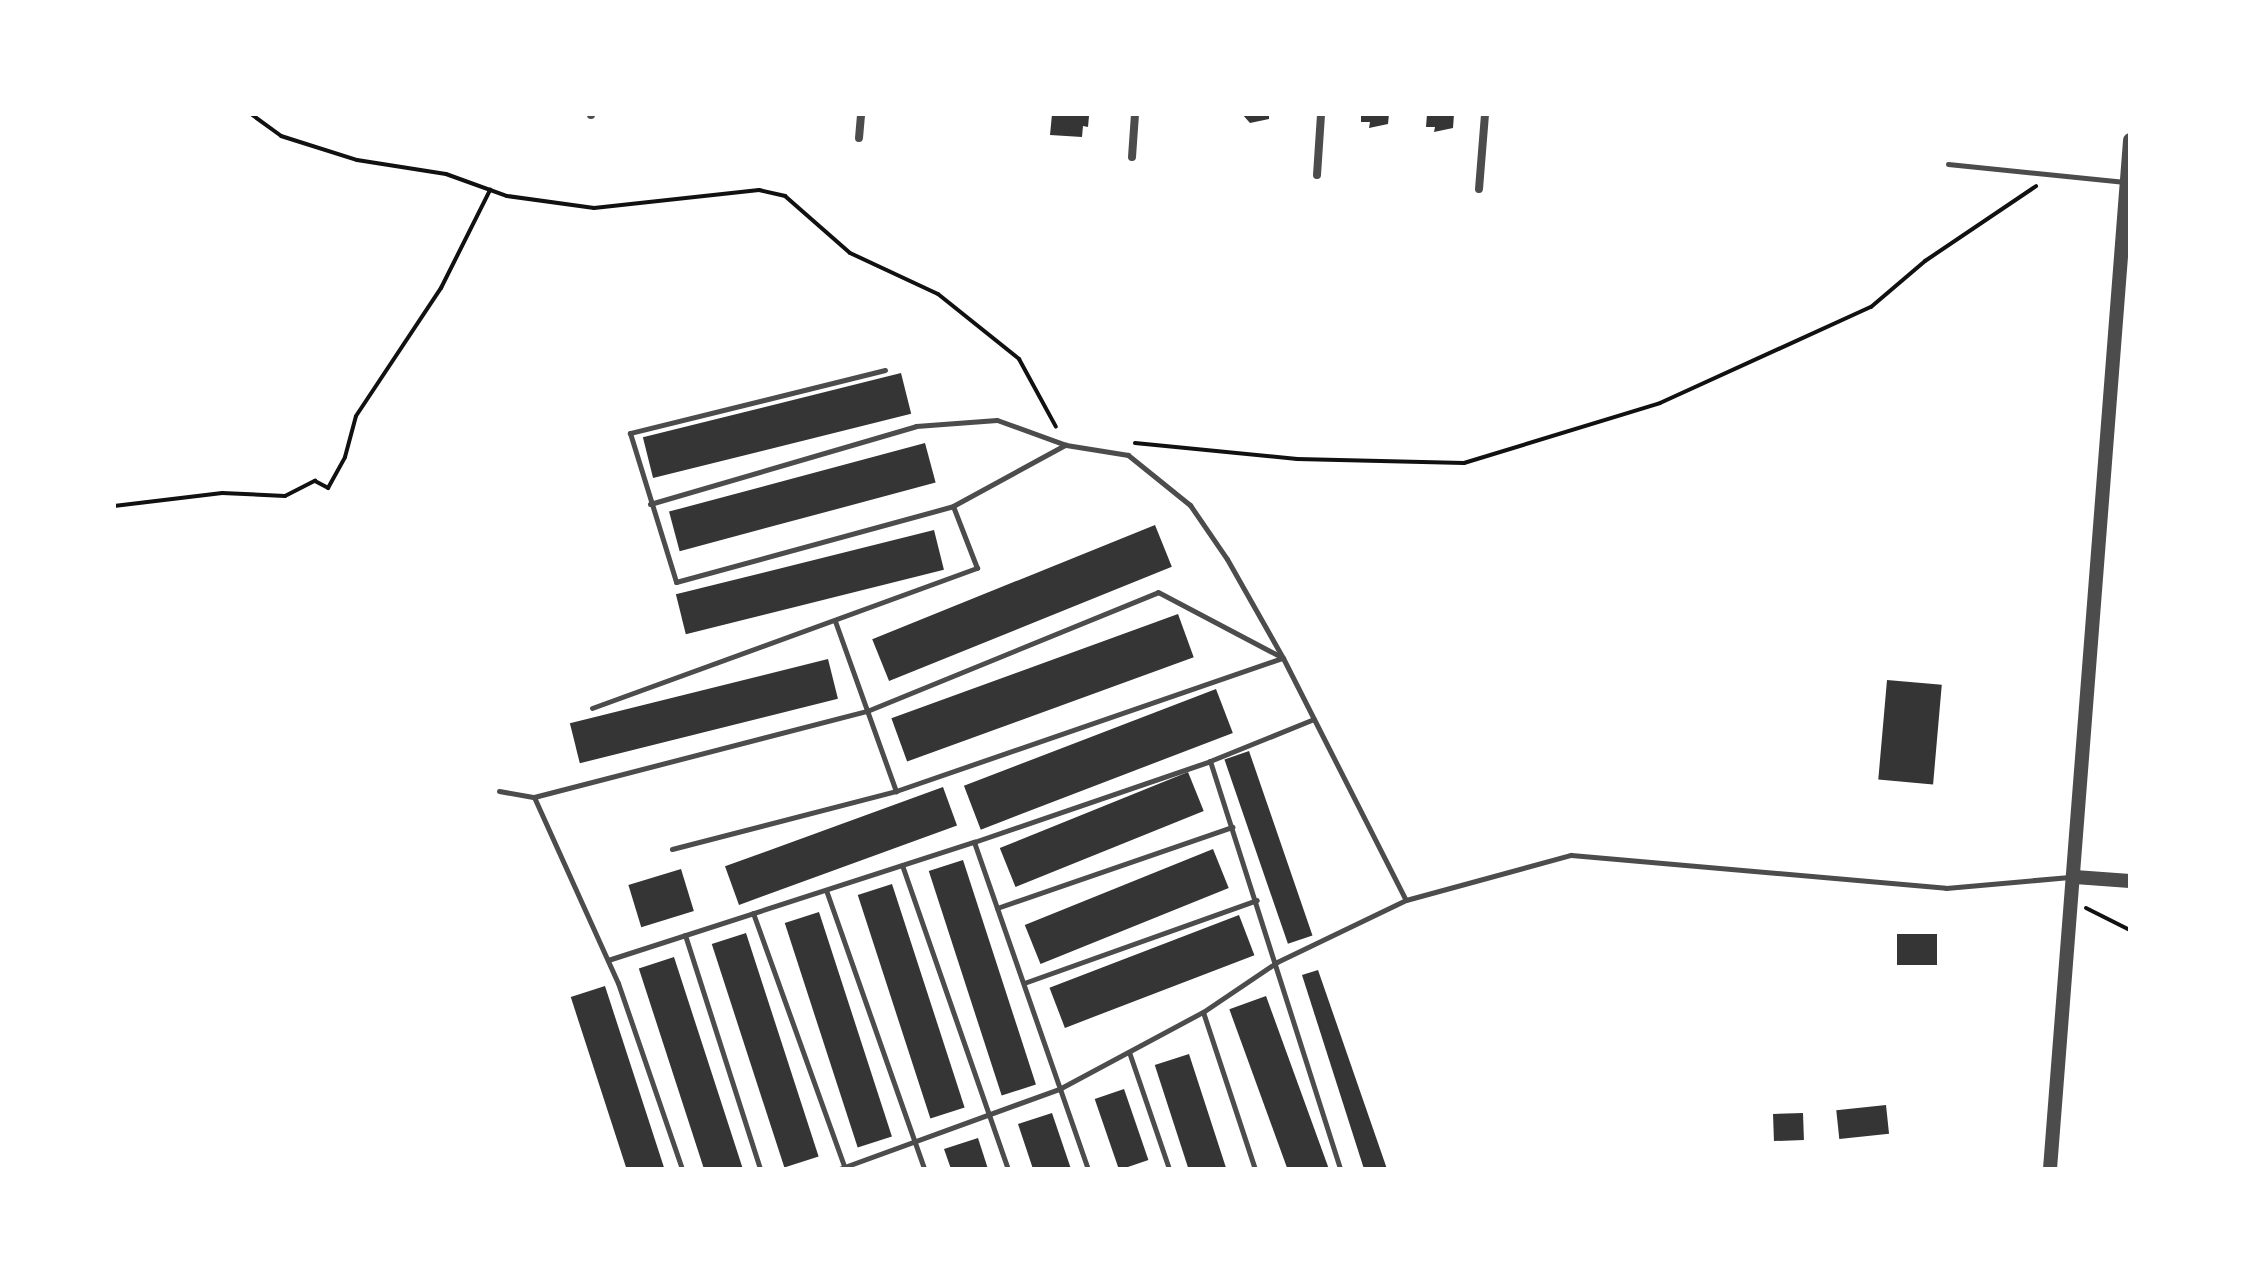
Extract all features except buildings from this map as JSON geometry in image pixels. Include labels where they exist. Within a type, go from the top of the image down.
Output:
[{"type":"street","points":[[859,138],[861,114]]},
{"type":"street","points":[[1132,157],[1135,114]]},
{"type":"street","points":[[1317,175],[1321,114]]},
{"type":"street","points":[[1479,189],[1485,114]]},
{"type":"street","points":[[2050,1169],[2130,140]]},
{"type":"street","points":[[2075,877],[2130,881]]},
{"type":"lane","points":[[1948,164],[2128,182]]},
{"type":"lane","points":[[885,370],[630,433],[676,582],[953,506],[1066,445]]},
{"type":"lane","points":[[650,504],[916,426],[997,420],[1066,445],[1128,455],[1190,505],[1283,658],[1406,900]]},
{"type":"lane","points":[[592,708],[977,568],[953,506]]},
{"type":"lane","points":[[499,791],[534,797],[867,711],[1158,592],[1283,658]]},
{"type":"lane","points":[[835,621],[896,791]]},
{"type":"lane","points":[[672,849],[896,791],[1283,658]]},
{"type":"lane","points":[[608,960],[974,842],[1210,761],[1314,719]]},
{"type":"lane","points":[[1210,761],[1277,962],[1340,1169]]},
{"type":"lane","points":[[534,797],[608,960],[682,1169]]},
{"type":"lane","points":[[997,908],[1232,827]]},
{"type":"lane","points":[[974,842],[1088,1169]]},
{"type":"lane","points":[[753,913],[843,1168],[1061,1088],[1203,1012],[1277,962],[1406,900],[1571,855],[1946,888],[2075,877]]},
{"type":"lane","points":[[902,865],[1008,1169]]},
{"type":"lane","points":[[826,890],[924,1169]]},
{"type":"lane","points":[[1024,983],[1257,900]]},
{"type":"lane","points":[[685,935],[760,1169]]},
{"type":"lane","points":[[1203,1012],[1255,1169]]},
{"type":"lane","points":[[1129,1052],[1169,1169]]},
{"type":"path","points":[[251,114],[281,136],[357,160],[446,174],[490,190],[594,208],[759,190],[785,196],[850,253],[938,294],[1019,359],[1066,445]]},
{"type":"path","points":[[1126,443],[1297,459],[1464,463],[1660,403],[1871,307],[1925,261],[2052,175]]},
{"type":"path","points":[[114,506],[222,493],[285,496],[315,481],[328,488],[345,457],[356,416],[441,288],[490,190]]},
{"type":"path","points":[[2073,903],[2129,927],[2130,942]]}]
